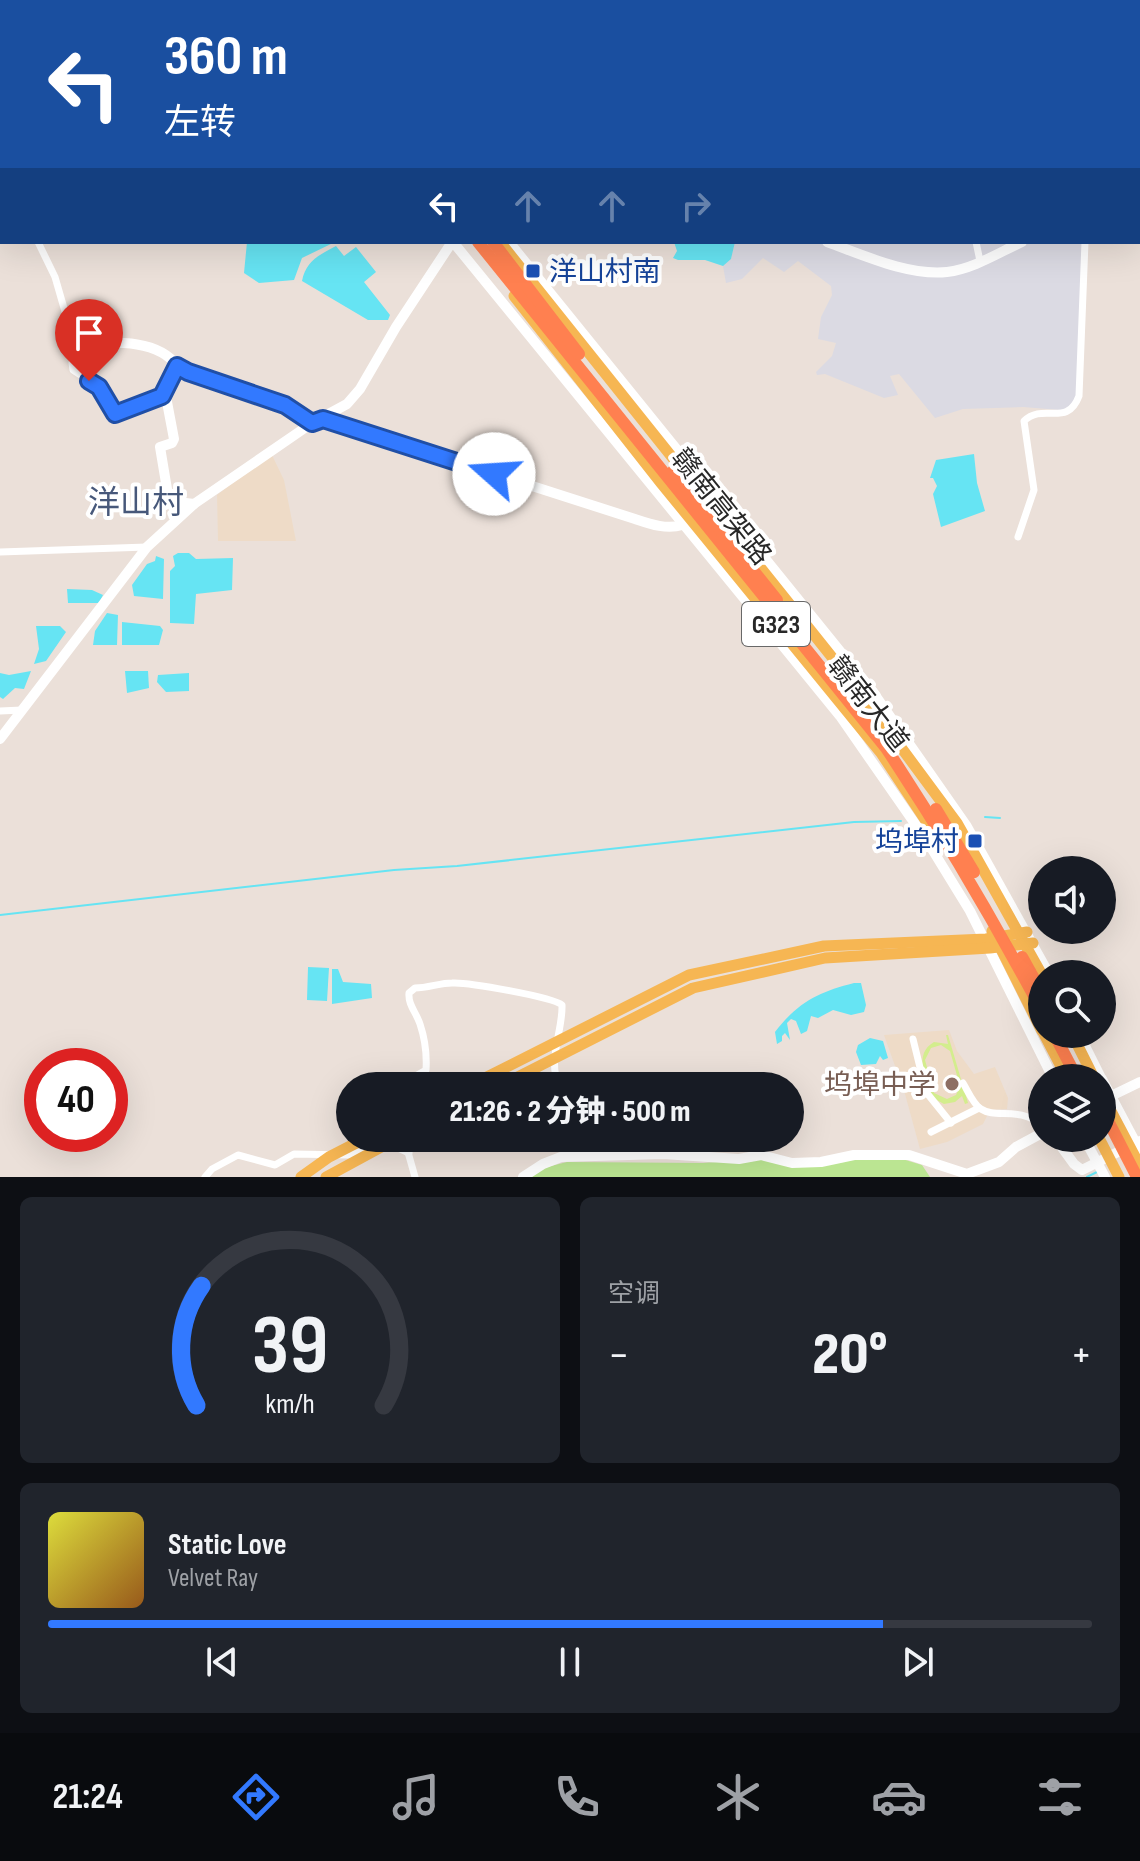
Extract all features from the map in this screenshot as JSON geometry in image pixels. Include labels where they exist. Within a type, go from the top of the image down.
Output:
[{"type":"highway","name":"赣南高架路","points":[[480,244],[886,748],[929,813],[1028,985]]},
{"type":"highway","name":"赣南高架路","points":[[495,244],[597,377],[892,742],[952,834],[1028,968]]},
{"type":"highway","points":[[1116,1126],[1137,1177]]},
{"type":"highway","points":[[1116,1150],[1130,1177]]},
{"type":"main road","name":"赣南大道","points":[[474,244],[661,483],[881,753],[940,842],[980,910],[993,943],[1028,1004]]},
{"type":"main road","name":"赣南大道","points":[[502,244],[873,708],[957,823],[1037,960]]},
{"type":"main road","points":[[618,428],[636,412]]},
{"type":"main road","points":[[661,483],[680,466]]},
{"type":"main road","points":[[980,910],[1001,899]]},
{"type":"main road","points":[[528,1072],[693,988],[825,958],[1025,938]]},
{"type":"main road","points":[[497,1072],[689,975],[824,946],[993,943]]},
{"type":"main road","points":[[1016,982],[1028,978]]},
{"type":"main road","points":[[1116,1120],[1140,1166]]},
{"type":"main road","points":[[301,1177],[337,1152]]},
{"type":"main road","points":[[326,1177],[371,1152]]},
{"type":"main road","points":[[1106,1152],[1119,1177]]},
{"type":"street","points":[[39,244],[55,277],[68,322],[88,343],[114,342],[160,351],[188,372],[285,405],[317,421],[635,519],[666,527],[682,525]]},
{"type":"street","points":[[0,739],[147,547],[194,504],[347,404],[360,389],[396,327],[452,244]]},
{"type":"street","points":[[455,244],[840,716],[993,943],[1047,1064]]},
{"type":"street","points":[[511,244],[873,692],[966,825],[1025,938]]},
{"type":"street","points":[[834,244],[923,271],[947,272],[1018,244]]},
{"type":"street","points":[[976,244],[980,261]]},
{"type":"street","points":[[1018,537],[1034,490],[1024,421],[1039,413],[1067,412],[1075,408],[1079,396],[1085,244]]},
{"type":"street","points":[[88,343],[71,367],[99,387],[115,414],[162,396],[177,366]]},
{"type":"street","points":[[162,396],[167,402],[174,427],[172,443],[160,447],[167,495],[173,503],[194,504]]},
{"type":"street","points":[[0,552],[147,547]]},
{"type":"street","points":[[0,711],[22,710]]},
{"type":"street","points":[[422,1072],[426,1070],[425,1043],[420,1023],[409,1001],[409,993],[415,988],[452,983],[558,1001],[563,1010],[555,1072]]},
{"type":"street","points":[[913,1039],[926,1092],[951,1123]]},
{"type":"street","points":[[1116,1094],[1140,1082]]},
{"type":"street","points":[[963,1083],[979,1108],[1028,1118]]},
{"type":"street","points":[[931,1132],[979,1108]]},
{"type":"street","points":[[1116,1115],[1140,1151]]},
{"type":"street","points":[[523,1177],[561,1157],[629,1154],[739,1159],[761,1155],[792,1163],[821,1162],[854,1155],[896,1154],[909,1155],[967,1174],[999,1162],[1028,1141]]},
{"type":"street","points":[[1065,1152],[1082,1170],[1140,1141]]},
{"type":"street","points":[[205,1177],[212,1169],[238,1155],[275,1165],[294,1154],[351,1152]]},
{"type":"street","points":[[1092,1152],[1105,1177]]},
{"type":"street","points":[[409,1153],[415,1177]]},
{"type":"shaded area","points":[[735,244],[1082,244],[1077,396],[1070,409],[963,409],[935,418],[899,374],[890,376],[898,395],[884,398],[825,374],[817,375],[816,372],[832,356],[836,343],[818,339],[821,317],[832,295],[831,286],[798,261],[784,272],[763,258],[742,279],[726,283],[723,266],[731,259]]},
{"type":"shaded area","points":[[271,453],[284,480],[296,541],[218,541],[217,495]]},
{"type":"shaded area","name":"坞埠中学","points":[[949,1030],[957,1051],[974,1074],[995,1067],[1008,1098],[1007,1109],[990,1110],[983,1124],[947,1142],[920,1149],[884,1035]]},
{"type":"green space","points":[[946,1035],[968,1103],[965,1104],[962,1096],[955,1102],[944,1104],[931,1097],[924,1074],[924,1053],[928,1047],[934,1042],[948,1044]],"holes":[[[941,1045],[950,1051],[960,1086],[956,1095],[947,1099],[934,1093],[925,1060],[931,1048]]]},
{"type":"green space","points":[[899,1158],[922,1165],[930,1177],[530,1177],[543,1168],[567,1162],[703,1163],[759,1159]]},
{"type":"water","points":[[247,244],[331,244],[302,258],[294,280],[259,283],[244,273]]},
{"type":"water","points":[[675,244],[735,244],[731,259],[723,266],[705,260],[678,260],[673,258],[677,251]]},
{"type":"water","points":[[336,246],[344,256],[356,247],[376,272],[364,282],[390,315],[388,320],[368,320],[302,281],[310,264]]},
{"type":"water","points":[[974,454],[977,483],[985,511],[941,527],[933,494],[937,486],[930,478],[936,460]]},
{"type":"water","points":[[189,553],[196,559],[233,558],[232,590],[196,594],[194,624],[170,623],[170,571],[175,566],[173,556]]},
{"type":"water","points":[[156,556],[164,559],[163,599],[134,596],[132,585],[147,564],[155,561]]},
{"type":"water","points":[[67,589],[92,590],[103,595],[99,603],[68,603]]},
{"type":"water","points":[[107,613],[118,615],[117,645],[93,645],[95,631]]},
{"type":"water","points":[[122,622],[160,626],[163,630],[159,645],[122,645]]},
{"type":"water","points":[[36,626],[60,626],[66,632],[46,661],[34,664],[39,649]]},
{"type":"water","points":[[31,671],[24,689],[15,688],[3,699],[0,697],[0,673],[9,675]]},
{"type":"water","points":[[125,671],[148,671],[149,688],[127,693]]},
{"type":"water","points":[[189,673],[189,691],[166,692],[157,682],[158,675]]},
{"type":"water","points":[[308,967],[329,968],[327,1001],[307,1000]]},
{"type":"water","points":[[332,969],[338,969],[343,982],[371,984],[372,998],[332,1004]]},
{"type":"water","points":[[861,983],[866,1005],[864,1012],[851,1015],[833,1010],[818,1018],[811,1016],[807,1031],[801,1034],[796,1021],[791,1019],[787,1023],[790,1040],[785,1033],[777,1044],[775,1032],[801,1006],[830,990]]},
{"type":"water","points":[[870,1038],[883,1041],[888,1058],[883,1060],[880,1056],[876,1064],[861,1065],[856,1052],[858,1045]]},
{"type":"waterway","points":[[985,817],[1000,818]]},
{"type":"waterway","points":[[0,915],[854,822],[901,821]]},
{"type":"waterway","points":[[1087,1177],[1097,1172]]},
{"type":"place","name":"洋山村南","points":[[533,271]]},
{"type":"place","name":"坞埠村","points":[[975,841]]},
{"type":"place","name":"坞埠中学","points":[[952,1084]]},
{"type":"district","name":"洋山村","points":[[136,502]]},
{"type":"route","points":[[89,381],[99,387],[115,414],[162,396],[177,366],[285,405],[312,423],[323,419],[494,474]]}]
